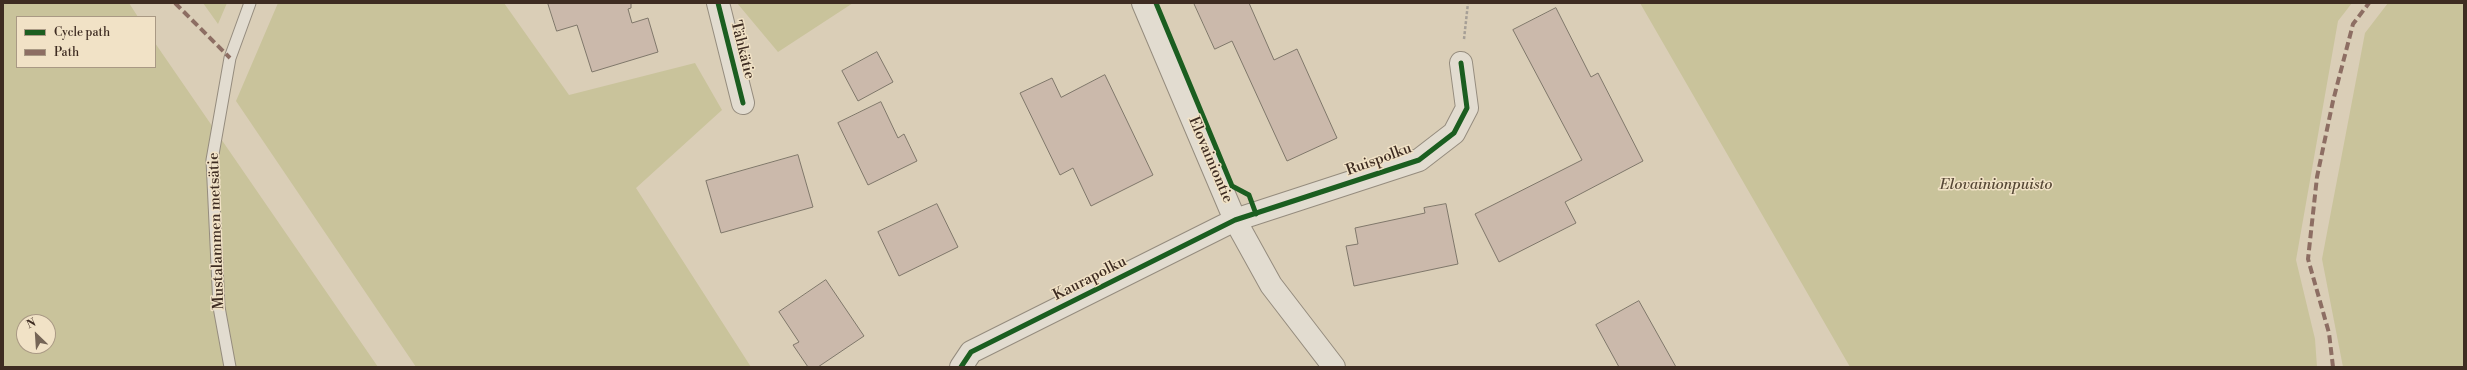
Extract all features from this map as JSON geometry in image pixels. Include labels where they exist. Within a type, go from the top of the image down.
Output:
[{"type":"street","name":"Tähkätie","points":[[718,3],[743,103]]},
{"type":"street","name":"Elovainiontie","points":[[1143,3],[1235,220],[1271,285],[1334,367]]},
{"type":"street","name":"Ruispolku","points":[[1235,220],[1418,160],[1454,133],[1467,108],[1461,63]]},
{"type":"street","name":"Kaurapolku","points":[[962,367],[971,352],[1235,220]]},
{"type":"lane","name":"Mustalammen metsätie","points":[[230,367],[219,307],[212,160],[230,58],[250,3]]},
{"type":"path","points":[[1461,63],[1468,3]]},
{"type":"green space","points":[[3,3],[129,3],[137,16],[16,16],[16,68],[156,68],[156,44],[378,367],[3,367]]},
{"type":"green space","points":[[203,3],[227,3],[218,24]]},
{"type":"green space","points":[[278,3],[504,3],[569,95],[695,63],[722,110],[636,188],[751,367],[416,367],[236,101]]},
{"type":"green space","points":[[737,3],[853,3],[778,52]]},
{"type":"green space","name":"Elovainionpuisto","points":[[1640,3],[2352,3],[2338,21],[2296,260],[2315,339],[2317,367],[1850,367]]},
{"type":"green space","points":[[2388,3],[2464,3],[2464,367],[2343,367],[2322,259],[2365,33]]},
{"type":"building","points":[[548,3],[631,3],[631,8],[628,9],[632,23],[648,18],[658,52],[592,72],[577,25],[557,31]]},
{"type":"building","points":[[1194,3],[1249,3],[1274,60],[1297,49],[1337,138],[1287,161],[1232,41],[1215,49]]},
{"type":"building","points":[[1556,8],[1591,77],[1598,73],[1643,161],[1565,202],[1576,223],[1499,262],[1475,214],[1582,160],[1513,30]]},
{"type":"building","points":[[877,52],[893,82],[858,101],[842,71]]},
{"type":"building","points":[[1105,75],[1153,175],[1091,206],[1073,168],[1060,175],[1020,93],[1052,78],[1061,97]]},
{"type":"building","points":[[881,102],[898,138],[904,134],[917,161],[868,185],[838,123]]},
{"type":"building","points":[[798,155],[813,207],[721,233],[706,181]]},
{"type":"building","points":[[937,204],[958,247],[899,276],[878,232]]},
{"type":"building","points":[[1446,204],[1458,264],[1354,286],[1346,246],[1358,244],[1355,228],[1425,213],[1424,208]]},
{"type":"building","points":[[826,280],[864,336],[818,367],[808,367],[793,345],[799,342],[779,312]]},
{"type":"building","points":[[1639,301],[1676,367],[1619,367],[1596,325]]},
{"type":"marked path","points":[[175,3],[230,58]]},
{"type":"marked path","points":[[2333,367],[2329,333],[2308,259],[2317,177],[2333,101],[2353,24],[2369,3]]},
{"type":"cycle path","points":[[718,3],[743,103]]},
{"type":"cycle path","points":[[1156,3],[1232,186],[1249,195],[1256,214]]},
{"type":"cycle path","points":[[961,367],[971,352],[1235,220],[1419,160],[1454,133],[1467,108],[1461,63]]}]
